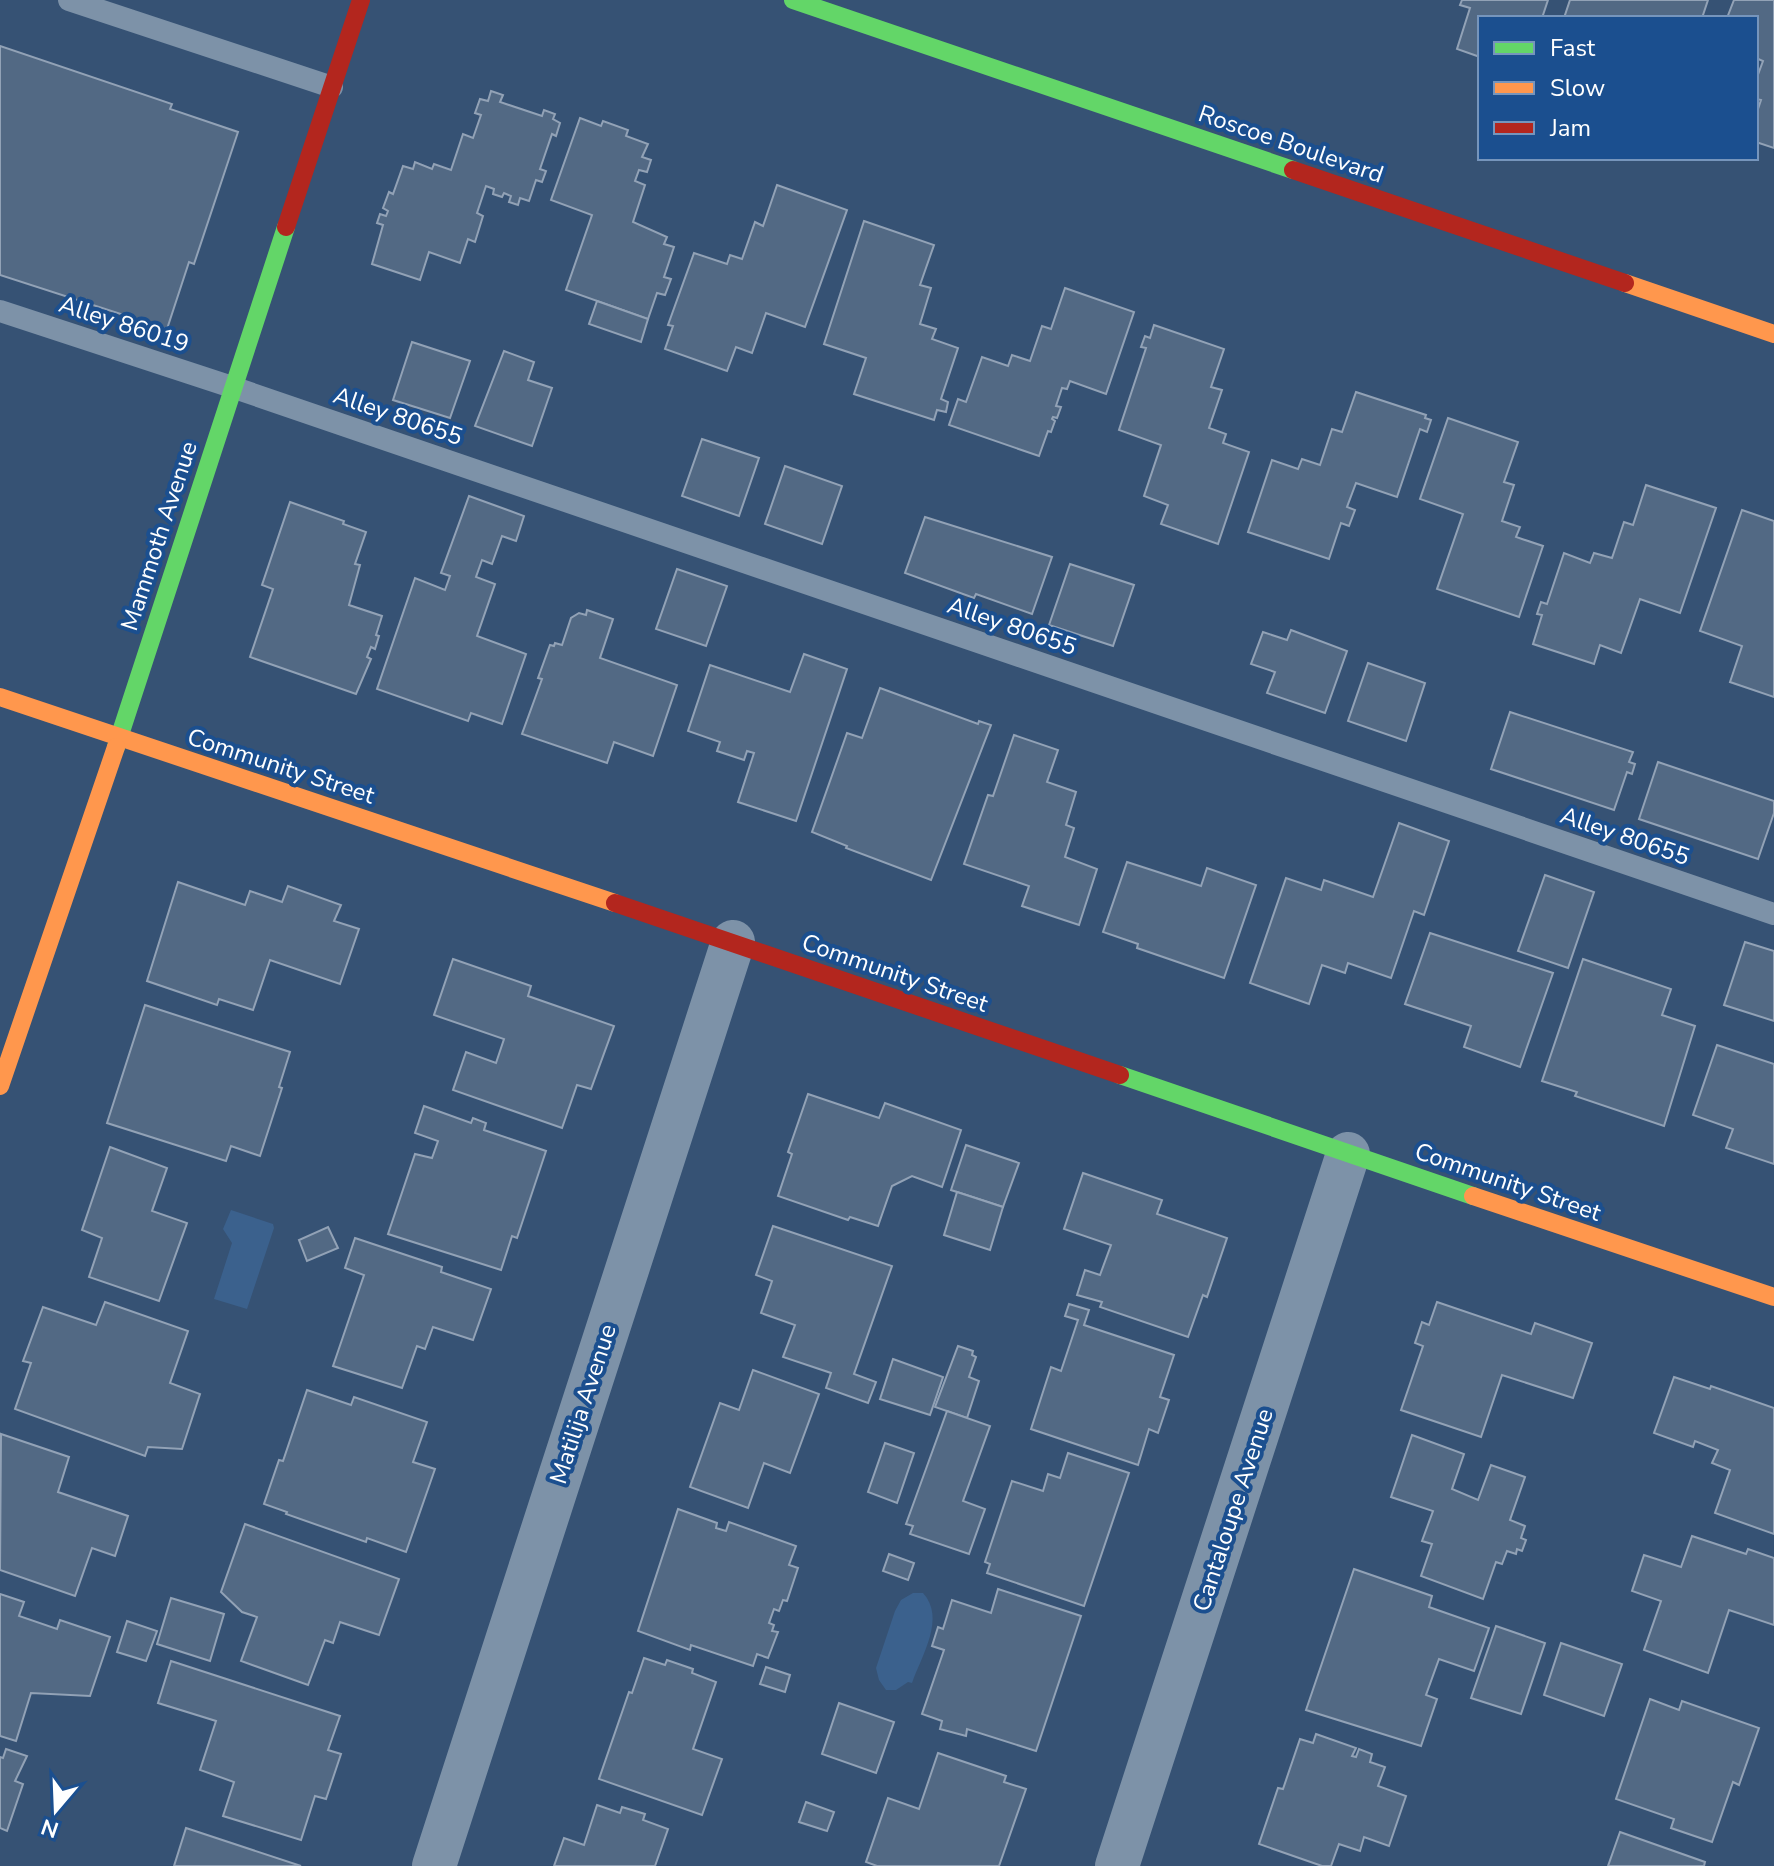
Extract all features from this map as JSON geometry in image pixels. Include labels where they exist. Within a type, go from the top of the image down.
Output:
[{"type":"street","name":"Mammoth Avenue","points":[[0,1086],[361,0]]},
{"type":"street","name":"Roscoe Boulevard","points":[[793,0],[1774,334]]},
{"type":"street","name":"Community Street","points":[[0,697],[733,942],[1774,1297]]},
{"type":"street","name":"Matilija Avenue","points":[[434,1866],[733,942]]},
{"type":"street","name":"Cantaloupe Avenue","points":[[1117,1866],[1348,1154]]},
{"type":"lane","points":[[69,0],[332,87]]},
{"type":"lane","name":"Alley 86019","points":[[0,311],[232,387]]},
{"type":"lane","name":"Alley 80655","points":[[232,387],[1774,914]]},
{"type":"water","points":[[231,1210],[273,1224],[274,1228],[247,1309],[214,1299],[232,1243],[223,1229]]},
{"type":"water","points":[[913,1593],[923,1593],[930,1603],[930,1637],[912,1683],[908,1682],[896,1690],[886,1690],[876,1668],[895,1611],[901,1600]]},
{"type":"building","points":[[1462,0],[1548,0],[1543,16],[1478,16],[1478,56],[1457,49],[1470,8],[1460,5]]},
{"type":"building","points":[[1570,0],[1708,0],[1703,16],[1565,16]]},
{"type":"building","points":[[1734,0],[1774,0],[1774,148],[1758,143],[1761,100],[1758,99],[1758,75],[1763,61],[1758,59],[1758,16],[1728,16]]},
{"type":"building","points":[[0,46],[172,104],[170,109],[238,132],[194,264],[189,262],[167,329],[0,275]]},
{"type":"building","points":[[491,91],[503,95],[500,102],[542,116],[544,110],[555,114],[553,119],[560,123],[556,136],[552,134],[540,169],[546,171],[542,182],[536,180],[529,201],[520,198],[518,205],[509,202],[511,196],[493,194],[494,189],[486,186],[477,213],[483,216],[475,242],[468,239],[460,263],[429,252],[420,280],[372,264],[383,225],[377,223],[380,214],[386,216],[388,211],[383,208],[389,192],[393,194],[403,166],[413,169],[415,162],[432,169],[434,164],[451,170],[463,134],[473,138],[481,115],[475,113],[480,99],[488,101]]},
{"type":"building","points":[[580,118],[601,126],[603,121],[628,130],[626,136],[648,144],[642,157],[651,160],[647,172],[639,170],[635,181],[645,185],[633,222],[667,237],[664,244],[674,247],[664,277],[671,279],[665,295],[657,293],[648,319],[566,290],[592,215],[551,200]]},
{"type":"building","points":[[777,185],[847,210],[805,327],[766,313],[752,353],[736,347],[727,371],[665,349],[673,326],[668,325],[694,253],[727,264],[730,255],[742,259],[755,222],[763,226]]},
{"type":"building","points":[[864,221],[934,245],[920,285],[931,288],[920,324],[936,329],[932,339],[958,348],[941,399],[948,402],[946,412],[937,410],[934,420],[854,394],[866,358],[824,344]]},
{"type":"building","points":[[1065,288],[1134,312],[1106,394],[1070,381],[1067,389],[1062,388],[1056,406],[1061,407],[1057,418],[1052,419],[1055,421],[1039,456],[949,425],[958,399],[966,402],[982,357],[1008,366],[1012,355],[1030,361],[1042,326],[1051,329]]},
{"type":"building","points":[[597,301],[648,319],[641,342],[589,324]]},
{"type":"building","points":[[1154,325],[1224,349],[1211,387],[1222,390],[1209,428],[1226,434],[1223,443],[1249,452],[1218,544],[1161,524],[1168,505],[1144,496],[1161,445],[1119,430],[1146,348],[1141,347],[1145,336],[1150,338]]},
{"type":"building","points":[[412,342],[470,361],[450,418],[393,400]]},
{"type":"building","points":[[504,351],[534,362],[528,380],[552,388],[532,446],[475,426]]},
{"type":"building","points":[[1356,392],[1426,415],[1425,418],[1431,420],[1427,432],[1420,429],[1397,497],[1356,483],[1347,507],[1355,510],[1349,526],[1341,523],[1329,559],[1248,532],[1272,460],[1298,469],[1302,459],[1320,465],[1332,429],[1342,432]]},
{"type":"building","points":[[1448,418],[1518,442],[1504,482],[1514,485],[1502,521],[1520,527],[1516,537],[1543,546],[1519,617],[1437,589],[1463,514],[1420,499]]},
{"type":"building","points":[[702,439],[759,458],[739,516],[682,496]]},
{"type":"building","points":[[785,466],[842,486],[822,544],[765,524]]},
{"type":"building","points":[[1646,485],[1716,508],[1680,613],[1640,599],[1621,653],[1600,645],[1594,664],[1533,644],[1542,615],[1537,614],[1541,602],[1547,604],[1564,553],[1590,563],[1594,553],[1612,558],[1624,522],[1633,525]]},
{"type":"building","points":[[469,496],[524,516],[516,541],[502,536],[492,564],[482,560],[476,577],[495,584],[477,636],[526,654],[502,724],[471,713],[468,721],[377,689],[415,578],[445,590],[450,576],[441,573]]},
{"type":"building","points":[[290,502],[366,532],[355,564],[360,565],[349,605],[382,616],[375,649],[371,647],[367,657],[371,659],[356,694],[250,657],[273,589],[262,585]]},
{"type":"building","points":[[1742,510],[1774,521],[1774,697],[1730,682],[1742,646],[1700,631]]},
{"type":"building","points":[[925,517],[1052,557],[1032,614],[976,594],[974,598],[905,573]]},
{"type":"building","points":[[1070,564],[1134,585],[1113,646],[1049,625]]},
{"type":"building","points":[[677,569],[727,586],[706,646],[656,629]]},
{"type":"building","points":[[587,610],[613,619],[600,658],[677,685],[653,756],[614,742],[607,763],[522,734],[542,679],[538,678],[550,645],[562,645],[571,618],[579,613],[586,615]]},
{"type":"building","points":[[1291,630],[1347,651],[1325,713],[1267,693],[1275,672],[1251,664],[1263,632],[1287,640]]},
{"type":"building","points":[[804,654],[847,669],[796,821],[738,802],[754,753],[747,751],[744,760],[717,751],[720,742],[688,731],[710,665],[790,692]]},
{"type":"building","points":[[1368,663],[1425,683],[1406,741],[1348,721]]},
{"type":"building","points":[[880,688],[978,724],[979,721],[991,725],[931,880],[812,832],[847,733],[862,738]]},
{"type":"building","points":[[1510,712],[1633,752],[1629,762],[1635,764],[1632,774],[1627,772],[1614,810],[1491,769]]},
{"type":"building","points":[[1014,735],[1058,750],[1047,782],[1076,792],[1066,825],[1074,828],[1065,857],[1097,869],[1079,925],[1022,906],[1029,886],[964,864],[988,795],[993,796]]},
{"type":"building","points":[[1658,762],[1774,801],[1774,813],[1758,859],[1639,819]]},
{"type":"building","points":[[1399,823],[1449,841],[1424,915],[1414,911],[1391,978],[1348,963],[1345,973],[1322,965],[1309,1004],[1250,983],[1286,878],[1321,890],[1324,880],[1373,897]]},
{"type":"building","points":[[1127,862],[1201,886],[1207,868],[1256,885],[1224,978],[1137,948],[1138,944],[1103,932]]},
{"type":"building","points":[[1545,875],[1594,892],[1568,968],[1518,951]]},
{"type":"building","points":[[178,882],[245,905],[250,891],[282,902],[288,886],[341,905],[334,921],[359,929],[340,984],[270,960],[253,1010],[219,999],[217,1005],[147,981]]},
{"type":"building","points":[[1430,933],[1553,973],[1520,1067],[1464,1047],[1471,1026],[1405,1004]]},
{"type":"building","points":[[1745,942],[1774,951],[1774,1021],[1724,1005]]},
{"type":"building","points":[[453,959],[531,986],[528,996],[614,1026],[591,1089],[577,1085],[562,1128],[453,1090],[466,1052],[496,1063],[504,1039],[434,1015]]},
{"type":"building","points":[[1583,959],[1671,989],[1662,1015],[1695,1026],[1664,1126],[1575,1096],[1577,1092],[1542,1081]]},
{"type":"building","points":[[145,1005],[290,1052],[260,1156],[231,1146],[226,1161],[107,1123]]},
{"type":"building","points":[[1717,1045],[1774,1064],[1774,1164],[1726,1148],[1733,1129],[1693,1115]]},
{"type":"building","points":[[808,1094],[879,1118],[885,1103],[961,1130],[942,1187],[912,1176],[892,1186],[878,1226],[850,1217],[848,1220],[778,1196],[792,1154],[788,1152]]},
{"type":"building","points":[[424,1106],[471,1123],[473,1118],[486,1123],[484,1130],[546,1151],[517,1238],[512,1236],[501,1270],[388,1234],[415,1154],[432,1158],[438,1141],[415,1133]]},
{"type":"building","points":[[966,1145],[1019,1163],[1003,1207],[951,1190]]},
{"type":"building","points":[[110,1147],[167,1168],[152,1211],[187,1223],[159,1301],[89,1277],[102,1238],[82,1230]]},
{"type":"building","points":[[1083,1173],[1162,1200],[1157,1214],[1227,1238],[1207,1297],[1203,1295],[1188,1337],[1100,1307],[1102,1302],[1077,1295],[1085,1270],[1100,1275],[1111,1245],[1064,1229]]},
{"type":"building","points":[[957,1192],[1003,1207],[990,1250],[944,1235]]},
{"type":"building","points":[[773,1226],[892,1266],[854,1374],[876,1382],[868,1403],[826,1388],[831,1373],[783,1357],[795,1325],[761,1313],[772,1281],[756,1275]]},
{"type":"building","points":[[328,1227],[338,1248],[307,1261],[299,1240]]},
{"type":"building","points":[[355,1238],[442,1267],[441,1272],[491,1289],[473,1340],[433,1327],[425,1349],[417,1346],[402,1388],[333,1366],[364,1275],[345,1268]]},
{"type":"building","points":[[105,1302],[188,1331],[170,1383],[200,1394],[182,1449],[148,1447],[145,1456],[15,1409],[31,1363],[23,1361],[43,1307],[96,1325]]},
{"type":"building","points":[[1437,1302],[1531,1334],[1535,1323],[1592,1343],[1573,1398],[1502,1375],[1481,1437],[1401,1410],[1423,1346],[1415,1343],[1422,1322],[1429,1325]]},
{"type":"building","points":[[1069,1304],[1089,1310],[1084,1325],[1174,1355],[1160,1397],[1169,1400],[1158,1433],[1149,1429],[1138,1465],[1031,1429],[1051,1367],[1061,1371],[1078,1320],[1065,1316]]},
{"type":"building","points":[[958,1346],[973,1351],[972,1355],[976,1357],[969,1377],[979,1381],[967,1418],[935,1407]]},
{"type":"building","points":[[893,1359],[943,1377],[930,1415],[880,1399]]},
{"type":"building","points":[[753,1370],[819,1394],[790,1473],[764,1463],[748,1508],[690,1487],[720,1403],[739,1410]]},
{"type":"building","points":[[1674,1377],[1774,1408],[1774,1534],[1715,1513],[1730,1470],[1712,1463],[1718,1450],[1695,1441],[1693,1447],[1654,1433]]},
{"type":"building","points":[[307,1390],[351,1405],[354,1397],[427,1422],[413,1462],[435,1469],[406,1552],[367,1538],[366,1542],[264,1504],[279,1460],[283,1461]]},
{"type":"building","points":[[947,1411],[990,1426],[963,1501],[985,1509],[969,1554],[910,1534],[913,1526],[906,1524]]},
{"type":"building","points":[[1,1434],[69,1457],[58,1492],[128,1516],[115,1556],[92,1548],[75,1596],[0,1570]]},
{"type":"building","points":[[1412,1435],[1464,1454],[1452,1489],[1478,1500],[1491,1465],[1525,1477],[1510,1520],[1525,1526],[1521,1538],[1526,1540],[1522,1551],[1517,1549],[1516,1554],[1507,1551],[1502,1564],[1496,1562],[1483,1599],[1421,1576],[1432,1544],[1422,1541],[1433,1511],[1391,1497]]},
{"type":"building","points":[[885,1443],[914,1453],[897,1503],[868,1492]]},
{"type":"building","points":[[1068,1453],[1129,1473],[1084,1606],[987,1573],[990,1564],[985,1562],[1012,1481],[1043,1491],[1048,1474],[1060,1478]]},
{"type":"building","points":[[678,1509],[717,1523],[716,1528],[726,1531],[729,1522],[796,1546],[789,1565],[798,1568],[787,1601],[783,1600],[779,1611],[774,1609],[769,1623],[774,1625],[772,1631],[778,1632],[768,1658],[757,1654],[753,1666],[691,1645],[690,1650],[638,1631]]},
{"type":"building","points":[[245,1524],[399,1579],[379,1635],[340,1622],[333,1643],[325,1640],[308,1685],[241,1661],[257,1617],[242,1612],[221,1592]]},
{"type":"building","points":[[1692,1536],[1746,1554],[1748,1549],[1774,1558],[1774,1625],[1729,1610],[1708,1673],[1644,1650],[1661,1601],[1632,1591],[1644,1555],[1681,1567]]},
{"type":"building","points":[[889,1554],[914,1563],[908,1580],[883,1571]]},
{"type":"building","points":[[1354,1569],[1432,1596],[1429,1607],[1489,1628],[1474,1671],[1439,1659],[1426,1695],[1437,1699],[1421,1746],[1306,1710]]},
{"type":"building","points":[[998,1589],[1081,1616],[1036,1751],[967,1729],[966,1736],[940,1729],[942,1721],[922,1714],[944,1650],[932,1646],[938,1627],[943,1629],[952,1600],[991,1613]]},
{"type":"building","points":[[0,1594],[24,1602],[19,1616],[57,1629],[60,1620],[110,1637],[90,1696],[31,1693],[16,1741],[0,1736]]},
{"type":"building","points":[[171,1598],[224,1614],[210,1661],[157,1644]]},
{"type":"building","points":[[127,1621],[157,1631],[146,1661],[117,1652]]},
{"type":"building","points":[[1496,1626],[1545,1643],[1521,1714],[1471,1698]]},
{"type":"building","points":[[1561,1643],[1622,1664],[1604,1716],[1544,1695]]},
{"type":"building","points":[[644,1658],[665,1665],[667,1660],[693,1669],[692,1673],[716,1682],[693,1749],[722,1759],[702,1815],[599,1779]]},
{"type":"building","points":[[171,1661],[340,1716],[328,1750],[341,1754],[326,1799],[315,1796],[301,1840],[223,1816],[234,1782],[200,1770],[216,1721],[158,1703]]},
{"type":"building","points":[[766,1667],[790,1675],[785,1692],[760,1684]]},
{"type":"building","points":[[1650,1699],[1679,1710],[1682,1701],[1759,1728],[1739,1785],[1733,1782],[1712,1842],[1671,1828],[1674,1819],[1616,1799]]},
{"type":"building","points":[[839,1703],[894,1722],[876,1773],[822,1754]]},
{"type":"building","points":[[1316,1734],[1356,1748],[1352,1756],[1356,1757],[1359,1749],[1372,1754],[1370,1762],[1385,1767],[1378,1786],[1406,1796],[1389,1846],[1364,1837],[1360,1851],[1339,1844],[1331,1866],[1322,1866],[1259,1844],[1278,1788],[1283,1789],[1300,1739],[1313,1743]]},
{"type":"building","points":[[6,1749],[27,1756],[15,1781],[23,1784],[7,1831],[0,1828],[0,1757],[3,1758]]},
{"type":"building","points":[[938,1753],[1006,1776],[1004,1782],[1026,1789],[999,1866],[877,1866],[866,1862],[888,1798],[919,1809]]},
{"type":"building","points":[[806,1802],[834,1812],[827,1831],[799,1822]]},
{"type":"building","points":[[597,1805],[620,1813],[622,1807],[645,1814],[643,1820],[668,1829],[655,1866],[554,1866],[564,1838],[584,1845]]},
{"type":"building","points":[[186,1828],[301,1866],[174,1866]]},
{"type":"building","points":[[1620,1832],[1705,1862],[1704,1866],[1608,1866]]},
{"type":"traffic: fast","points":[[793,0],[1293,170]]},
{"type":"traffic: fast","points":[[116,747],[286,227]]},
{"type":"traffic: fast","points":[[1120,1075],[1473,1196]]},
{"type":"traffic: slow","points":[[1625,283],[1774,334]]},
{"type":"traffic: slow","points":[[0,697],[615,903]]},
{"type":"traffic: slow","points":[[0,1086],[116,747]]},
{"type":"traffic: slow","points":[[1473,1196],[1774,1297]]},
{"type":"traffic: jam","points":[[286,227],[361,0]]},
{"type":"traffic: jam","points":[[1293,170],[1625,283]]},
{"type":"traffic: jam","points":[[615,903],[1120,1075]]}]
